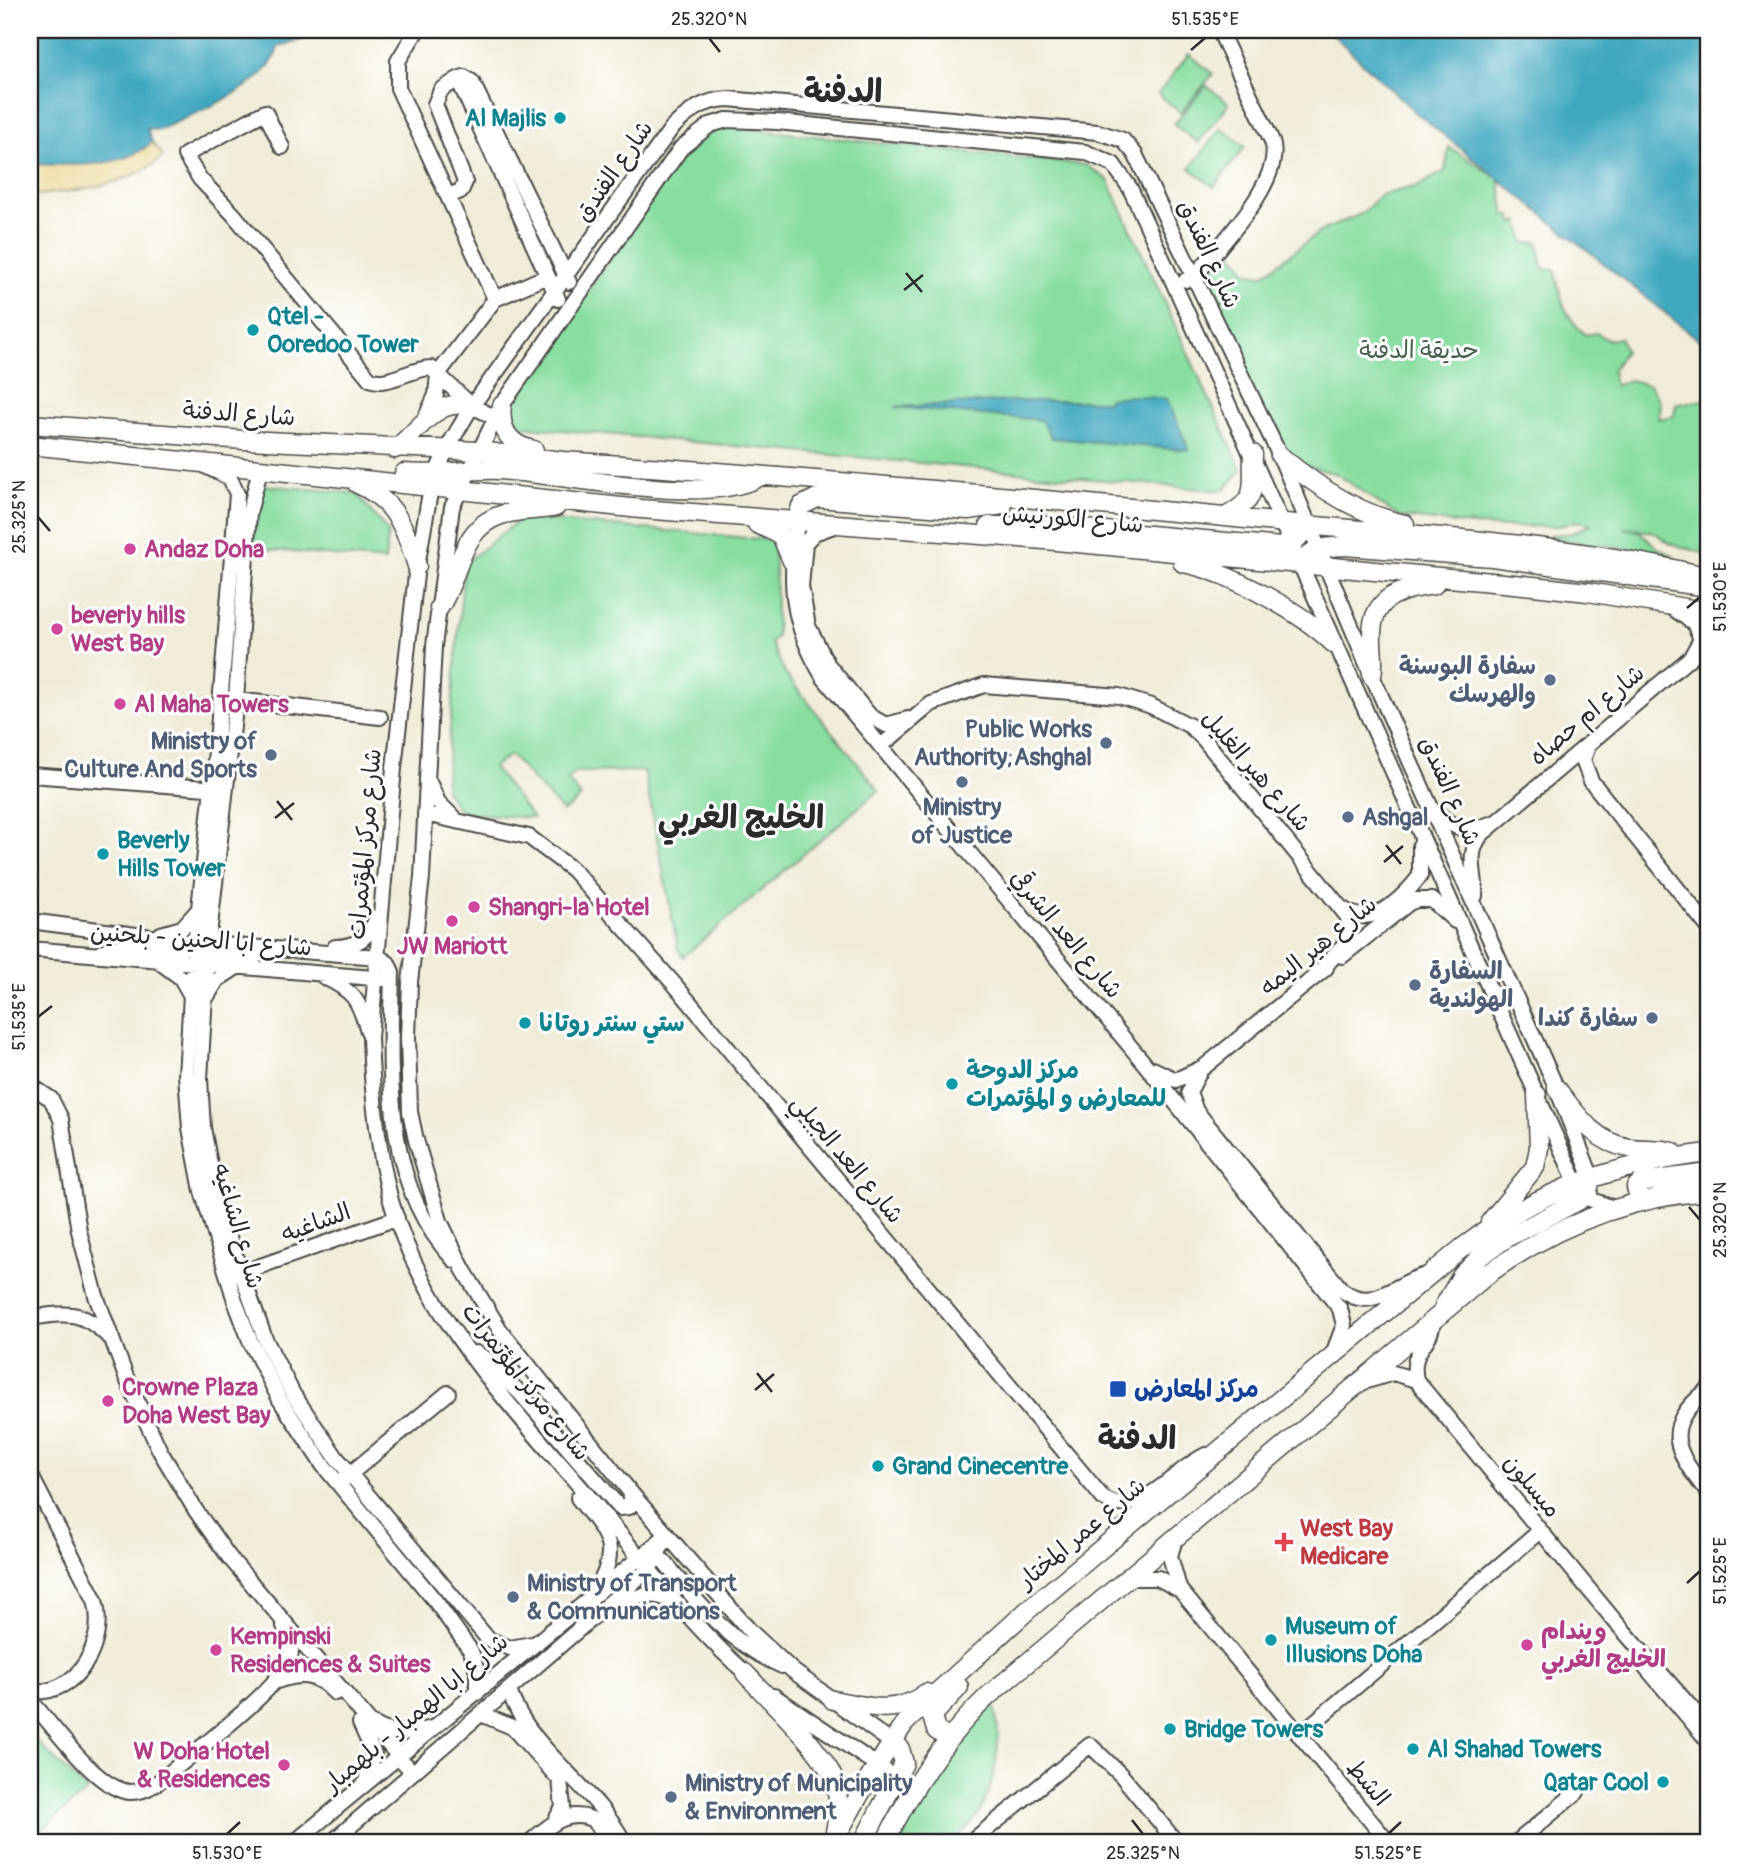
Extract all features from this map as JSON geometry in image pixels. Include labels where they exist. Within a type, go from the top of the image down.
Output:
[{"type":"main road","points":[[395,449],[425,419],[449,404],[472,407]]},
{"type":"main road","points":[[498,411],[511,440],[522,447],[551,454],[563,461]]},
{"type":"main road","name":"شارع الدفنة","points":[[30,424],[395,449],[446,450]]},
{"type":"main road","name":"شارع الدفنة","points":[[30,445],[260,470],[343,477],[433,479]]},
{"type":"main road","name":"شارع الكورنيش","points":[[446,450],[1431,535],[1595,553],[1709,577]]},
{"type":"main road","points":[[1225,517],[1245,505],[1252,494],[1253,453]]},
{"type":"main road","points":[[196,461],[214,455],[413,474],[433,479],[469,469],[694,490],[729,488],[760,476]]},
{"type":"main road","points":[[1280,456],[1319,485],[1370,514],[1412,526],[1431,535]]},
{"type":"main road","points":[[343,477],[376,493],[394,508],[401,519],[418,566]]},
{"type":"main road","name":"شارع الكورنيش","points":[[433,479],[458,489],[573,502],[941,532],[1454,579],[1588,592],[1709,612]]},
{"type":"main road","points":[[797,521],[802,506],[817,498],[968,510],[1020,500]]},
{"type":"main road","points":[[439,608],[453,582],[464,546],[481,526],[498,516],[515,511],[552,508],[573,502]]},
{"type":"main road","points":[[727,514],[776,531],[785,542],[792,561]]},
{"type":"main road","points":[[941,532],[969,526],[1050,526],[1281,547],[1291,544],[1309,525]]},
{"type":"main road","points":[[1300,565],[1309,554],[1320,549],[1344,546],[1457,554],[1709,587]]},
{"type":"main road","points":[[1157,551],[1180,562],[1226,575],[1314,627],[1334,644]]},
{"type":"main road","points":[[1373,676],[1375,659],[1371,631],[1380,606],[1402,589],[1454,579]]},
{"type":"main road","points":[[1557,1090],[1581,1120],[1605,1141],[1683,1156]]},
{"type":"main road","points":[[1484,1231],[1535,1167],[1539,1148],[1537,1095]]},
{"type":"main road","points":[[1437,1316],[1454,1287],[1481,1256],[1584,1185],[1683,1156],[1709,1153]]},
{"type":"main road","points":[[1640,1202],[1636,1188],[1642,1182],[1709,1173]]},
{"type":"main road","name":"شارع عمر المختار","points":[[833,1842],[876,1766],[904,1724],[1029,1609],[1484,1231],[1584,1185]]},
{"type":"main road","points":[[885,1842],[914,1790],[948,1739],[988,1696],[1437,1316],[1514,1256],[1577,1222],[1613,1208],[1709,1191]]},
{"type":"main road","points":[[948,1739],[936,1730],[932,1716],[972,1675],[1118,1549],[1136,1521]]},
{"type":"main road","points":[[745,1673],[808,1741],[834,1779],[838,1809],[833,1842]]},
{"type":"main road","points":[[833,1700],[872,1708],[897,1708],[951,1680]]},
{"type":"main road","points":[[863,1842],[904,1763],[904,1756],[892,1743]]},
{"type":"street","points":[[417,30],[398,61],[396,79],[495,299]]},
{"type":"street","points":[[1175,285],[1194,277],[1267,182],[1276,155],[1219,30]]},
{"type":"street","points":[[448,196],[461,191],[465,182],[435,104],[441,90],[464,77],[472,82],[576,297]]},
{"type":"street","points":[[458,79],[564,313]]},
{"type":"street","name":"شارع الفندق","points":[[446,450],[472,407],[671,129],[682,118],[715,100],[1033,125],[1110,134],[1128,145],[1142,164],[1280,456],[1373,676],[1557,1090],[1584,1185]]},
{"type":"street","points":[[777,122],[781,104]]},
{"type":"street","points":[[282,147],[265,112],[185,155],[200,179],[234,215],[370,379],[387,381],[413,369],[431,368],[472,407],[498,411]]},
{"type":"street","name":"شارع الفندق","points":[[478,451],[498,411],[564,313],[693,136],[710,125],[727,120],[777,122],[1031,146],[1085,152],[1113,164],[1130,188],[1253,453],[1334,644],[1537,1095],[1584,1185]]},
{"type":"street","points":[[1031,146],[1033,125]]},
{"type":"street","points":[[1113,164],[1128,145]]},
{"type":"street","points":[[425,419],[434,402],[438,374],[495,299],[547,276]]},
{"type":"street","name":"شارع مركز المؤتمرات","points":[[446,450],[433,479],[418,566],[382,900],[379,957],[384,979],[370,1038],[374,1122],[397,1218],[440,1310],[466,1348],[528,1425],[649,1561],[685,1611],[745,1673],[914,1790]]},
{"type":"street","name":"شارع مركز المؤتمرات","points":[[478,451],[458,489],[446,536],[420,903],[410,982],[410,1112],[440,1221],[463,1269],[516,1353],[631,1493],[750,1631],[793,1671],[892,1743]]},
{"type":"street","name":"شارع الشاغيه","points":[[196,461],[226,475],[234,483],[237,494],[220,699],[219,789]]},
{"type":"street","name":"شارع الشاغيه","points":[[260,470],[249,513],[236,700],[219,789],[201,953],[198,998],[203,1128],[234,1276],[265,1339],[290,1401],[338,1483],[436,1602],[471,1651],[477,1671],[477,1693]]},
{"type":"street","name":"شارع العد الشرقي","points":[[797,521],[792,561],[793,607],[807,651],[824,678],[1144,1063],[1340,1309],[1344,1325],[1331,1358]]},
{"type":"street","points":[[837,524],[814,533],[805,543],[801,586],[808,626],[828,665],[870,716],[886,725],[913,717]]},
{"type":"street","points":[[1667,604],[1694,623],[1700,637]]},
{"type":"street","name":"شارع ام حصاه","points":[[1474,901],[1472,847],[1494,822],[1691,657],[1709,625]]},
{"type":"street","name":"شارع هير الغليل","points":[[881,746],[913,717],[943,699],[972,687],[993,685],[1119,696],[1170,714],[1202,737],[1343,909]]},
{"type":"street","points":[[220,699],[380,717]]},
{"type":"street","points":[[1590,741],[1583,760],[1591,781],[1709,928]]},
{"type":"street","points":[[1551,773],[1570,769],[1591,781]]},
{"type":"street","points":[[33,774],[219,789]]},
{"type":"street","points":[[427,776],[438,802],[456,819]]},
{"type":"street","name":"شارع ام حصاه","points":[[1434,810],[1461,831],[1475,831],[1494,822]]},
{"type":"street","name":"شارع العد الجبلي","points":[[425,814],[529,837],[556,854],[581,877],[675,985],[1103,1498],[1115,1504],[1130,1503],[1146,1497],[1186,1465],[1220,1450]]},
{"type":"street","points":[[1343,909],[1358,917],[1371,918],[1414,883],[1423,869],[1419,834]]},
{"type":"street","points":[[317,952],[326,948],[348,947],[364,939],[373,927],[382,900]]},
{"type":"street","name":"شارع هير اليمه","points":[[1144,1063],[1172,1080],[1182,1079],[1204,1067],[1416,900],[1432,900],[1464,929]]},
{"type":"street","points":[[153,938],[182,928],[207,906],[220,931],[239,946]]},
{"type":"street","points":[[1319,974],[1350,938],[1351,925],[1343,909]]},
{"type":"street","name":"شارع ابا الحنين - بلحنين","points":[[30,921],[153,938],[237,967],[310,971],[410,982]]},
{"type":"street","name":"شارع ابا الحنين - بلحنين","points":[[30,949],[157,961],[239,946],[379,957]]},
{"type":"street","points":[[96,955],[114,947],[270,956],[284,949]]},
{"type":"street","points":[[157,961],[174,971],[198,998],[237,967]]},
{"type":"street","points":[[310,971],[354,996],[361,1005],[370,1038]]},
{"type":"street","points":[[384,979],[390,1092],[400,1153],[421,1217],[441,1246],[463,1269]]},
{"type":"street","name":"شارع هير اليمه","points":[[1204,1067],[1189,1092],[1196,1111],[1348,1295],[1362,1300],[1378,1298],[1410,1280],[1431,1274]]},
{"type":"street","points":[[30,1085],[51,1099],[61,1119],[79,1231],[96,1296],[160,1451],[196,1511],[229,1557],[276,1609],[409,1775]]},
{"type":"street","points":[[1584,1185],[1597,1204],[1613,1208]]},
{"type":"street","name":"الشاغيه","points":[[234,1276],[397,1218]]},
{"type":"street","points":[[30,1318],[67,1313],[86,1317],[112,1339]]},
{"type":"street","points":[[1359,1384],[1393,1373],[1416,1380],[1414,1360],[1437,1316]]},
{"type":"street","points":[[466,1348],[485,1358],[520,1393],[620,1508],[629,1507],[631,1493]]},
{"type":"street","name":"ميسلون","points":[[1416,1380],[1614,1620],[1694,1709],[1709,1738]]},
{"type":"street","points":[[1709,1389],[1683,1414],[1676,1436],[1686,1466],[1709,1494]]},
{"type":"street","points":[[338,1483],[449,1393]]},
{"type":"street","name":"شارع الشاغيه","points":[[290,1401],[488,1639],[510,1648],[537,1643]]},
{"type":"street","points":[[528,1425],[537,1448],[609,1540],[609,1563],[591,1597]]},
{"type":"street","points":[[30,1474],[95,1600],[99,1614],[94,1648],[79,1672],[47,1691],[30,1691]]},
{"type":"street","points":[[1299,1735],[1540,1531]]},
{"type":"street","name":"شارع ابا الهمبار - بلهمبار","points":[[332,1842],[601,1611],[649,1561],[667,1535]]},
{"type":"street","name":"الشط","points":[[1175,1539],[1170,1556],[1180,1590]]},
{"type":"street","points":[[649,1561],[747,1649],[793,1671]]},
{"type":"street","name":"شارع ابا الهمبار - بلهمبار","points":[[295,1842],[591,1597],[649,1561]]},
{"type":"street","name":"الشط","points":[[1129,1578],[1158,1577],[1180,1590],[1388,1842]]},
{"type":"street","points":[[601,1611],[641,1595],[657,1594],[685,1611]]},
{"type":"street","points":[[30,1700],[104,1782],[130,1792],[142,1791],[160,1780],[277,1681],[285,1670],[291,1649],[276,1609]]},
{"type":"street","name":"ميسلون","points":[[1614,1620],[1651,1674],[1709,1738]]},
{"type":"street","points":[[277,1681],[303,1675],[318,1678],[364,1721],[396,1733],[435,1728]]},
{"type":"street","points":[[509,1691],[526,1728],[601,1809],[624,1842]]},
{"type":"street","points":[[1694,1709],[1709,1718]]},
{"type":"street","points":[[481,1714],[512,1727],[560,1780],[563,1807],[554,1823]]},
{"type":"street","points":[[363,1788],[374,1754],[364,1721]]},
{"type":"street","points":[[971,1842],[1090,1745],[1122,1776],[1172,1837],[1173,1842]]},
{"type":"street","points":[[1517,1842],[1577,1792]]},
{"type":"street","points":[[530,1842],[554,1823],[572,1815],[582,1815],[599,1825],[610,1842]]},
{"type":"green space","points":[[1189,54],[1213,74],[1181,113],[1158,94]]},
{"type":"green space","points":[[1206,85],[1229,104],[1198,143],[1174,124]]},
{"type":"green space","points":[[721,126],[1086,165],[1108,180],[1242,470],[1223,491],[519,426],[510,405],[682,154]]},
{"type":"green space","points":[[1221,128],[1245,147],[1214,187],[1190,168]]},
{"type":"green space","name":"حديقة الدفنة","points":[[1449,147],[1499,179],[1505,215],[1510,215],[1514,223],[1519,221],[1524,243],[1538,242],[1543,269],[1555,269],[1567,313],[1578,328],[1586,335],[1597,333],[1607,340],[1621,338],[1625,351],[1612,370],[1615,386],[1629,380],[1650,385],[1660,403],[1658,419],[1674,416],[1676,404],[1705,400],[1709,413],[1709,555],[1669,543],[1654,532],[1624,528],[1639,531],[1656,547],[1675,557],[1549,537],[1573,533],[1591,524],[1577,521],[1560,526],[1491,527],[1399,517],[1337,474],[1299,464],[1280,453],[1202,281],[1228,247],[1248,273],[1263,275],[1321,231],[1363,213],[1381,195],[1418,186],[1445,171]]},
{"type":"green space","points":[[260,485],[356,493],[388,532],[385,561],[253,548]]},
{"type":"green space","points":[[521,518],[771,540],[777,637],[771,643],[786,675],[879,790],[683,957],[678,949],[644,771],[575,772],[568,780],[581,797],[563,812],[510,755],[493,767],[533,818],[460,812],[445,790],[464,564]]},
{"type":"green space","points":[[993,1702],[998,1738],[996,1759],[985,1801],[975,1818],[963,1832],[947,1841],[928,1844],[893,1842],[932,1770]]},
{"type":"green space","points":[[30,1735],[87,1791],[30,1839]]},
{"type":"sand","points":[[152,142],[163,156],[151,166],[120,180],[86,189],[37,195],[30,187],[30,164],[78,165],[110,162],[139,151]]},
{"type":"water","points":[[30,30],[319,30],[302,40],[278,46],[273,61],[262,74],[229,97],[159,130],[147,129],[152,142],[140,151],[110,162],[61,165],[30,164]]},
{"type":"water","points":[[1328,30],[1709,30],[1709,348],[1414,111]]},
{"type":"water","points":[[1134,396],[1167,399],[1189,450],[1052,438],[1041,420],[895,407],[1014,401],[1108,401],[1109,398]]},
{"type":"place","name":"Al Majlis","points":[[560,118]]},
{"type":"place","name":"Qtel - Ooredoo Tower","points":[[253,330]]},
{"type":"place","name":"Andaz Doha","points":[[130,549]]},
{"type":"place","name":"beverly hills West Bay","points":[[57,629]]},
{"type":"place","name":"سفارة البوسنة والهرسك","points":[[1550,680]]},
{"type":"place","name":"Al Maha Towers","points":[[120,704]]},
{"type":"place","name":"Public Works Authority;Ashghal","points":[[1106,743]]},
{"type":"place","name":"Ministry of Culture And Sports","points":[[271,755]]},
{"type":"place","name":"Ministry of Justice","points":[[962,782]]},
{"type":"place","name":"Ashgal","points":[[1348,817]]},
{"type":"place","name":"Beverly Hills Tower","points":[[103,854]]},
{"type":"place","name":"Shangri-la Hotel","points":[[474,907]]},
{"type":"place","name":"JW Mariott","points":[[452,921]]},
{"type":"place","name":"السفارة الهولندية","points":[[1415,985]]},
{"type":"place","name":"سفارة كندا","points":[[1652,1018]]},
{"type":"place","name":"ستي سنتر روتانا","points":[[525,1023]]},
{"type":"place","name":"مركز الدوحة للمعارض و المؤتمرات","points":[[952,1084]]},
{"type":"place","name":"مركز المعارض","points":[[1118,1389]]},
{"type":"place","name":"Crowne Plaza Doha West Bay","points":[[108,1401]]},
{"type":"place","name":"Grand Cinecentre","points":[[878,1466]]},
{"type":"place","name":"West Bay Medicare","points":[[1284,1542]]},
{"type":"place","name":"Ministry of Transport & Communications","points":[[513,1597]]},
{"type":"place","name":"Museum of Illusions Doha","points":[[1271,1640]]},
{"type":"place","name":"ويندام الخليج الغربي","points":[[1527,1645]]},
{"type":"place","name":"Kempinski Residences & Suites","points":[[216,1650]]},
{"type":"place","name":"Bridge Towers","points":[[1170,1729]]},
{"type":"place","name":"Al Shahad Towers","points":[[1413,1749]]},
{"type":"place","name":"W Doha Hotel & Residences","points":[[284,1765]]},
{"type":"place","name":"Qatar Cool","points":[[1663,1782]]},
{"type":"place","name":"Ministry of Municipality & Environment","points":[[671,1797]]},
{"type":"district","name":"الدفنة","points":[[843,92]]},
{"type":"district","name":"الخليج الغربي","points":[[741,818]]},
{"type":"district","name":"الدفنة","points":[[1137,1439]]}]
